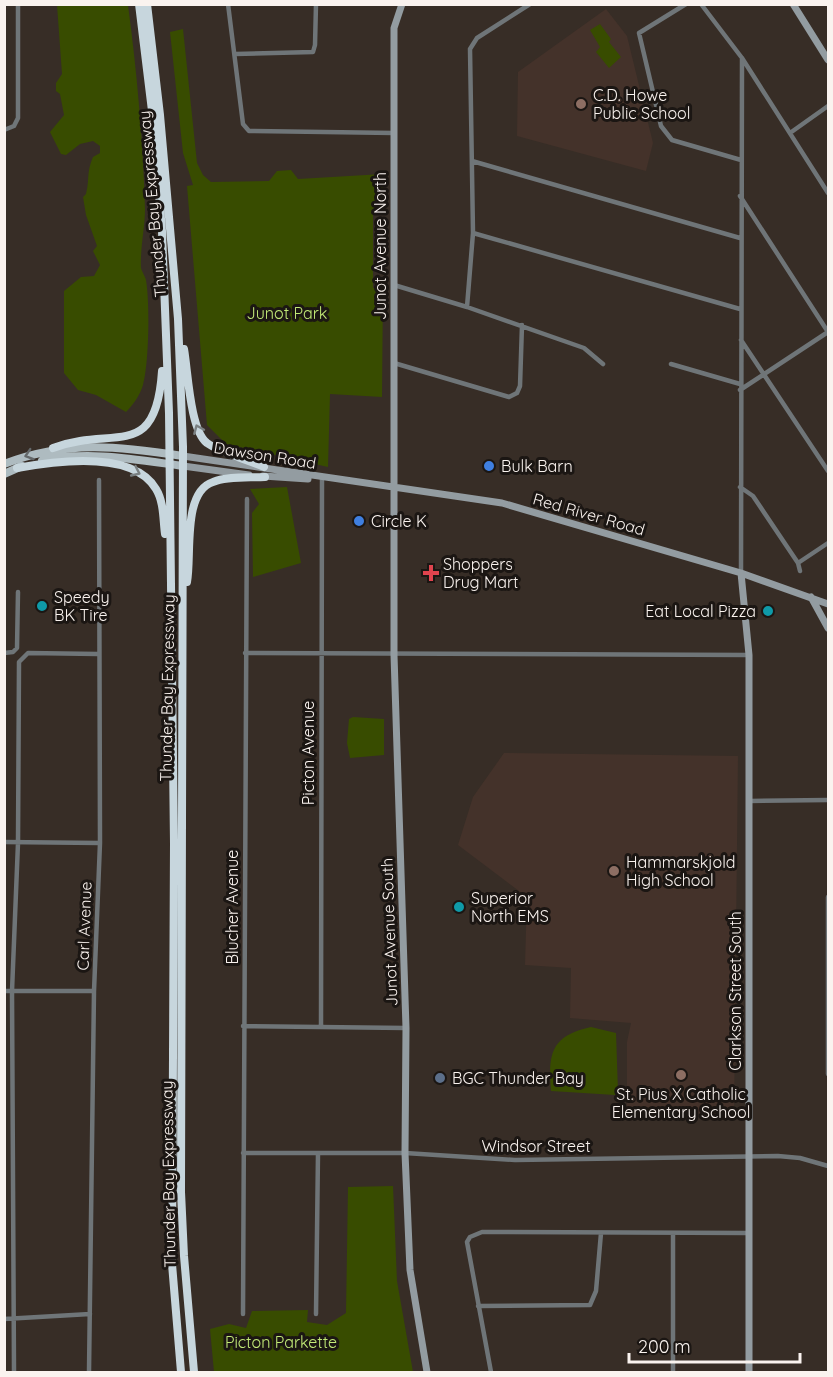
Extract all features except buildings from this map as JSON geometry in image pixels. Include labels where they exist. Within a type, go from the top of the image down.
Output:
[{"type":"highway","name":"Thunder Bay Expressway","points":[[139,4],[153,119],[162,231],[170,464],[174,844],[172,1264],[181,1372]]},
{"type":"highway","name":"Thunder Bay Expressway","points":[[147,4],[160,115],[178,319],[183,456],[181,1137],[184,1256],[194,1372]]},
{"type":"highway","points":[[178,319],[190,381],[194,422],[199,436],[212,446],[264,467]]},
{"type":"highway","points":[[53,448],[73,441],[129,437],[150,421],[158,406],[161,392],[165,326]]},
{"type":"highway","points":[[17,468],[52,462],[80,461],[123,467],[142,473],[154,486],[162,502],[170,597]]},
{"type":"highway","points":[[184,603],[190,566],[192,513],[202,488],[216,480],[265,477]]},
{"type":"highway","points":[[175,1316],[176,1372]]},
{"type":"highway","points":[[189,1324],[200,1372]]},
{"type":"main road","name":"Junot Avenue North","points":[[395,488],[394,27],[402,4]]},
{"type":"main road","points":[[793,4],[828,60]]},
{"type":"main road","name":"Dawson Road","points":[[4,464],[53,448],[96,446],[264,467],[335,480]]},
{"type":"main road","name":"Dawson Road","points":[[4,474],[17,468],[70,456],[126,459],[265,477],[335,480]]},
{"type":"main road","name":"Red River Road","points":[[335,480],[502,503],[741,573],[828,604]]},
{"type":"main road","name":"Junot Avenue South","points":[[395,488],[394,655],[406,1028],[405,1153],[410,1270],[428,1372]]},
{"type":"main road","name":"Clarkson Street South","points":[[741,573],[749,655],[749,1372]]},
{"type":"main road","points":[[811,597],[828,628]]},
{"type":"street","points":[[4,130],[14,126],[18,118],[18,4]]},
{"type":"street","points":[[228,4],[243,124],[249,131],[394,133]]},
{"type":"street","points":[[235,54],[313,52],[316,4]]},
{"type":"street","points":[[467,307],[472,233],[470,49],[477,38],[530,4]]},
{"type":"street","points":[[686,4],[639,33],[661,126],[672,140],[741,160]]},
{"type":"street","points":[[701,4],[742,58],[828,193]]},
{"type":"street","points":[[741,573],[742,58]]},
{"type":"street","points":[[790,133],[828,106]]},
{"type":"street","points":[[472,161],[740,238]]},
{"type":"street","points":[[671,364],[740,387],[828,332],[740,196]]},
{"type":"street","points":[[472,233],[740,309]]},
{"type":"street","points":[[394,285],[522,325],[585,348],[603,364]]},
{"type":"street","points":[[394,363],[509,397],[517,393],[520,386],[522,325]]},
{"type":"street","points":[[741,340],[828,471]]},
{"type":"street","name":"Picton Avenue","points":[[321,1026],[322,479]]},
{"type":"street","name":"Carl Avenue","points":[[89,1372],[94,991],[100,843],[99,480]]},
{"type":"street","points":[[740,487],[753,496],[798,563],[800,572]]},
{"type":"street","name":"Blucher Avenue","points":[[243,1314],[247,499]]},
{"type":"street","points":[[798,563],[828,543]]},
{"type":"street","points":[[4,653],[13,652],[17,645],[18,592]]},
{"type":"street","points":[[14,1372],[12,991],[18,843],[19,662],[28,653],[98,654]]},
{"type":"street","points":[[245,653],[749,655]]},
{"type":"street","points":[[749,801],[828,800]]},
{"type":"street","points":[[4,842],[100,843]]},
{"type":"street","points":[[828,897],[828,1074]]},
{"type":"street","points":[[4,991],[94,991]]},
{"type":"street","points":[[243,1026],[406,1028]]},
{"type":"street","name":"Windsor Street","points":[[243,1153],[405,1153],[515,1160],[748,1155],[793,1157],[828,1166]]},
{"type":"street","points":[[316,1314],[318,1153]]},
{"type":"street","points":[[491,1372],[467,1242],[470,1237],[482,1232],[748,1233]]},
{"type":"street","points":[[478,1306],[590,1305],[596,1292],[601,1233]]},
{"type":"street","points":[[672,1372],[674,1233]]},
{"type":"street","points":[[4,1319],[90,1314]]},
{"type":"shaded area","name":"C.D. Howe Public School","points":[[606,9],[627,36],[653,143],[646,171],[517,136],[518,72]]},
{"type":"shaded area","name":"Hammarskjold High School","points":[[504,753],[738,756],[734,1117],[627,1108],[627,1042],[631,1023],[570,1018],[571,968],[525,965],[527,897],[458,845],[473,797]]},
{"type":"green space","points":[[57,5],[128,5],[141,132],[145,209],[141,268],[147,290],[148,348],[143,385],[126,412],[96,395],[78,390],[64,373],[64,291],[81,277],[94,276],[100,265],[93,251],[97,246],[86,215],[83,197],[86,194],[93,157],[100,153],[100,146],[93,141],[80,144],[66,155],[61,154],[50,132],[64,115],[60,94],[56,91],[56,83],[62,74]]},
{"type":"green space","points":[[600,24],[611,39],[609,42],[621,57],[609,68],[596,52],[600,47],[590,30]]},
{"type":"green space","name":"Junot Park","points":[[183,29],[197,163],[203,175],[211,182],[269,181],[277,171],[291,170],[298,179],[383,174],[383,213],[373,214],[373,288],[383,288],[382,397],[330,394],[328,467],[226,444],[207,425],[187,186],[193,185],[183,153],[170,32]]},
{"type":"green space","points":[[287,487],[301,563],[253,577],[252,513],[259,504],[250,489]]},
{"type":"green space","points":[[353,717],[384,719],[384,755],[350,758],[347,743],[349,719]]},
{"type":"green space","points":[[591,1027],[616,1033],[618,1091],[615,1095],[551,1091],[550,1066],[555,1048],[567,1035]]},
{"type":"green space","name":"Picton Parkette","points":[[393,1186],[397,1281],[413,1372],[214,1372],[210,1329],[229,1324],[246,1328],[252,1311],[308,1310],[307,1322],[327,1325],[346,1313],[348,1187]]},
{"type":"place","name":"C.D. Howe Public School","points":[[581,104]]},
{"type":"place","name":"Bulk Barn","points":[[489,466]]},
{"type":"place","name":"Circle K","points":[[359,521]]},
{"type":"place","name":"Shoppers Drug Mart","points":[[431,573]]},
{"type":"place","name":"Speedy BK Tire","points":[[42,606]]},
{"type":"place","name":"Eat Local Pizza","points":[[768,611]]},
{"type":"place","name":"Hammarskjold High School","points":[[614,871]]},
{"type":"place","name":"Superior North EMS","points":[[459,907]]},
{"type":"place","name":"St. Pius X Catholic Elementary School","points":[[681,1075]]},
{"type":"place","name":"BGC Thunder Bay","points":[[440,1078]]}]
